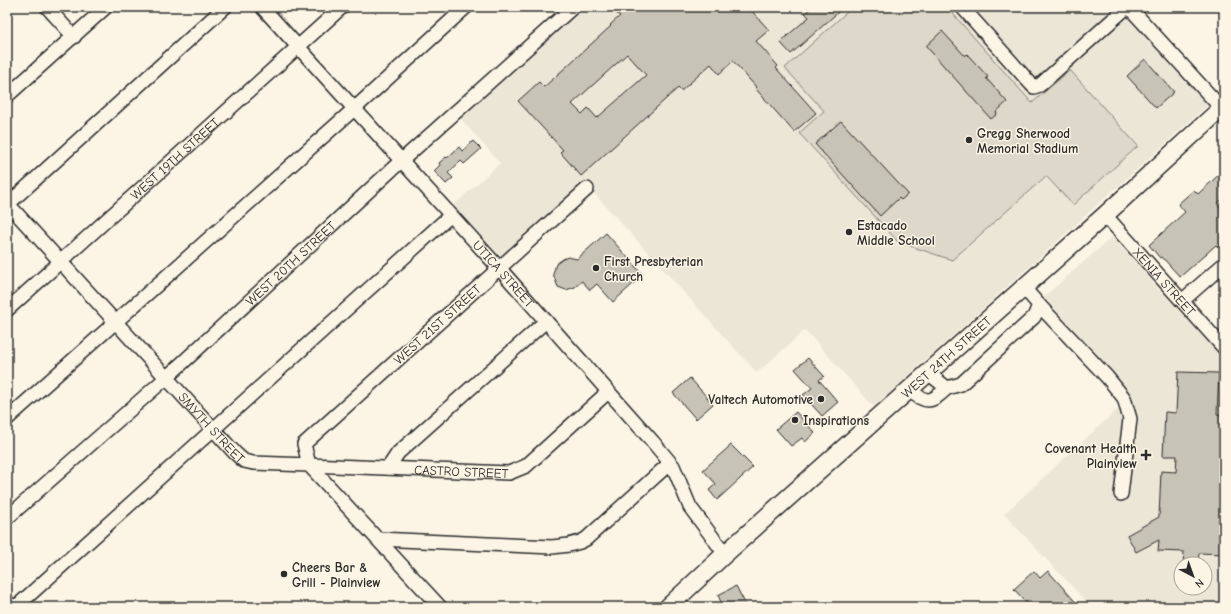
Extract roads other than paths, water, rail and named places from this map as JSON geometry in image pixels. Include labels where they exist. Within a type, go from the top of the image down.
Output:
[{"type":"main road","name":"WEST 24TH STREET","points":[[668,607],[725,554],[1024,288],[1223,108]]},
{"type":"main road","points":[[7,606],[12,607]]},
{"type":"street","points":[[47,7],[74,37]]},
{"type":"street","points":[[7,96],[106,7]]},
{"type":"street","points":[[7,204],[225,7]]},
{"type":"street","name":"UTICA STREET","points":[[262,7],[499,268],[653,442],[673,466],[690,507],[725,554]]},
{"type":"street","name":"WEST 19TH STREET","points":[[7,310],[342,7]]},
{"type":"street","points":[[7,419],[466,7]]},
{"type":"street","name":"WEST 20TH STREET","points":[[7,518],[166,378],[401,161],[573,7]]},
{"type":"street","points":[[962,7],[1034,87],[1040,85],[1128,7],[1223,108]]},
{"type":"street","name":"WEST 21ST STREET","points":[[309,465],[304,444],[587,189]]},
{"type":"street","name":"SMYTH STREET","points":[[7,204],[213,430],[244,461],[253,463],[309,465]]},
{"type":"street","points":[[16,607],[451,215]]},
{"type":"street","name":"XENIA STREET","points":[[1105,215],[1224,348]]},
{"type":"street","points":[[1182,301],[1223,266]]},
{"type":"street","points":[[1024,288],[1108,377],[1124,398],[1130,419],[1121,494]]},
{"type":"street","points":[[909,390],[920,399],[931,400],[937,398],[948,388],[961,384],[1034,317],[1039,305]]},
{"type":"street","points":[[388,468],[398,453],[546,321]]},
{"type":"street","points":[[928,373],[948,388]]},
{"type":"street","name":"CASTRO STREET","points":[[309,465],[509,473],[526,466],[608,392]]},
{"type":"street","points":[[378,540],[552,547],[580,542],[586,539],[670,463]]},
{"type":"street","points":[[309,465],[440,607]]},
{"type":"place","name":"Gregg Sherwood Memorial Stadium","points":[[969,140]]},
{"type":"place","name":"Estacado Middle School","points":[[849,232]]},
{"type":"place","name":"First Presbyterian Church","points":[[596,268]]},
{"type":"place","name":"Valtech Automotive","points":[[821,399]]},
{"type":"place","name":"Inspirations","points":[[795,420]]},
{"type":"place","name":"Covenant Health Plainview","points":[[1146,455]]},
{"type":"place","name":"Cheers Bar & Grill - Plainview","points":[[284,574]]}]
